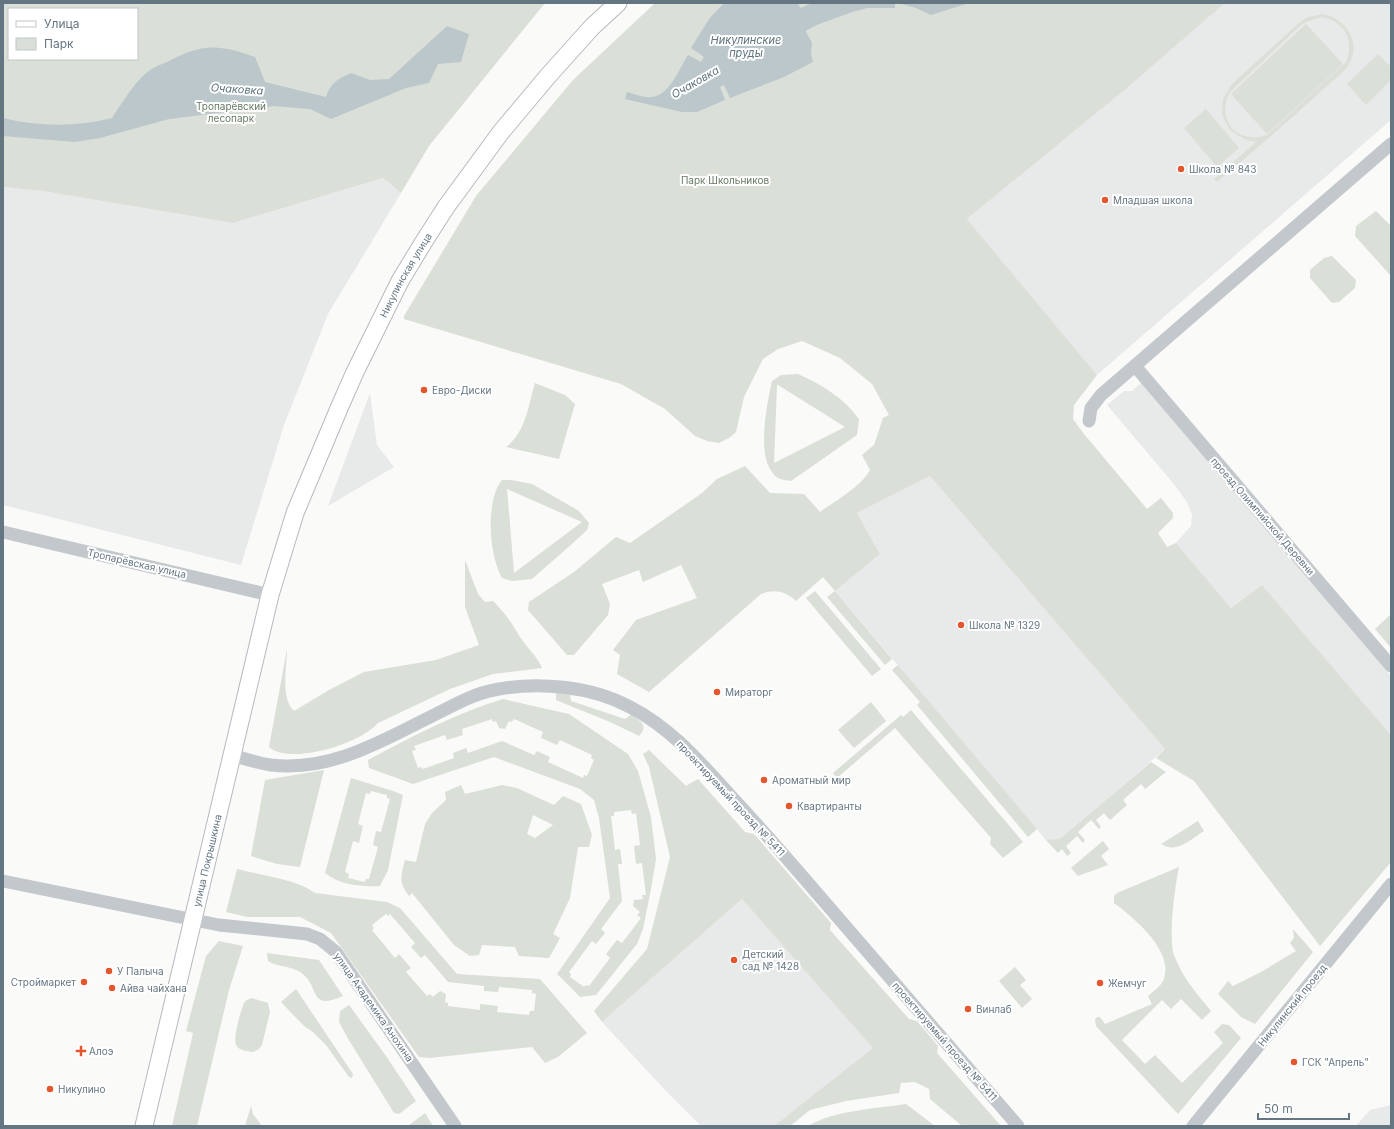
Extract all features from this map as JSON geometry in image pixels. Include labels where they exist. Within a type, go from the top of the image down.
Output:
[{"type":"main road","name":"Никулинская улица","points":[[270,595],[295,513],[343,399],[400,281],[422,243],[455,194],[501,132],[553,70],[592,27],[618,3]]},
{"type":"main road","name":"улица Покрышкина","points":[[144,1126],[270,595]]},
{"type":"street","points":[[1089,421],[1089,413],[1097,399],[1391,144]]},
{"type":"street","name":"проезд Олимпийской Деревни","points":[[1135,366],[1391,666]]},
{"type":"street","name":"Тропарёвская улица","points":[[3,532],[270,595]]},
{"type":"street","name":"проектируемый проезд № 5411","points":[[232,755],[270,764],[296,766],[324,763],[345,757],[375,744],[468,698],[503,688],[538,686],[576,690],[606,697],[629,706],[656,722],[688,748],[776,846],[1018,1126]]},
{"type":"street","name":"улица Академика Анохина","points":[[3,881],[194,920],[243,928],[307,934],[320,938],[336,952],[455,1126]]},
{"type":"street","name":"Никулинский проезд","points":[[1193,1126],[1391,884]]},
{"type":"shaded area","name":"Школа № 843","points":[[1225,3],[1391,3],[1391,120],[1097,375],[967,219],[1127,88]]},
{"type":"shaded area","points":[[383,178],[401,193],[328,314],[284,425],[241,565],[3,505],[3,187],[43,191],[233,223]]},
{"type":"shaded area","points":[[1142,382],[1391,676],[1391,735],[1262,585],[1231,608],[1176,543],[1191,526],[1192,515],[1187,502],[1173,483],[1107,405],[1124,391],[1132,391]]},
{"type":"shaded area","points":[[370,393],[377,445],[394,467],[328,506]]},
{"type":"shaded area","name":"Школа № 1329","points":[[930,476],[1165,749],[1060,840],[1046,840],[835,591],[880,554],[857,513]]},
{"type":"shaded area","name":"Детский сад № 1428","points":[[742,899],[874,1048],[774,1126],[701,1126],[664,1089],[602,1022]]},
{"type":"shaded area","points":[[1391,1105],[1391,1126],[1356,1126],[1370,1110]]},
{"type":"green space","name":"Тропарёвский лесопарк","points":[[3,3],[545,3],[429,146],[401,193],[383,178],[233,223],[43,191],[3,187]]},
{"type":"green space","name":"Парк Школьников","points":[[655,3],[1225,3],[1127,88],[967,219],[1097,375],[1074,405],[1073,419],[1147,509],[1161,498],[1173,513],[1173,518],[1158,533],[1167,547],[1176,543],[1231,608],[1262,585],[1391,735],[1391,862],[1320,946],[1194,781],[1156,758],[1165,749],[930,476],[857,513],[880,554],[835,591],[823,577],[796,601],[784,593],[775,591],[761,594],[649,692],[617,674],[620,655],[613,650],[636,620],[697,598],[681,565],[643,582],[639,570],[602,584],[610,604],[608,615],[574,655],[567,655],[528,610],[529,602],[574,572],[616,537],[630,543],[702,493],[717,479],[745,466],[770,493],[804,494],[820,512],[847,493],[866,476],[870,470],[862,455],[874,445],[883,418],[889,415],[872,384],[840,358],[802,341],[778,349],[763,359],[744,397],[736,432],[729,438],[719,443],[707,441],[695,436],[665,409],[621,384],[404,319],[404,316],[476,196],[573,80]]},
{"type":"green space","points":[[1322,14],[1338,20],[1344,26],[1349,32],[1354,47],[1353,55],[1349,64],[1342,73],[1217,182],[1214,179],[1256,142],[1244,139],[1230,130],[1222,115],[1223,99],[1232,84],[1306,18]],"holes":[[[1322,17],[1330,19],[1342,27],[1346,33],[1349,47],[1346,62],[1267,135],[1247,137],[1232,129],[1225,113],[1229,93],[1301,25],[1308,21]]]},
{"type":"green space","points":[[1306,24],[1343,64],[1267,134],[1231,94]]},
{"type":"green space","points":[[1378,54],[1391,67],[1391,80],[1366,105],[1347,84]]},
{"type":"green space","points":[[1206,109],[1239,148],[1217,167],[1184,128]]},
{"type":"green space","points":[[1376,211],[1391,226],[1391,276],[1355,236],[1356,226]]},
{"type":"green space","points":[[1332,256],[1356,280],[1355,288],[1339,302],[1332,303],[1310,278],[1310,270],[1324,258]]},
{"type":"green space","points":[[798,374],[832,392],[853,411],[859,419],[857,435],[791,481],[780,479],[774,474],[767,464],[765,453],[764,428],[770,390],[772,381],[781,375]],"holes":[[[778,385],[845,427],[774,463]]]},
{"type":"green space","points":[[535,383],[565,395],[575,404],[559,459],[506,447],[513,441],[522,426]]},
{"type":"green space","points":[[502,480],[532,484],[579,511],[589,523],[587,530],[532,579],[512,581],[502,578],[494,556],[491,528],[493,501]],"holes":[[[507,489],[582,522],[514,573]]]},
{"type":"green space","points":[[465,560],[478,594],[485,602],[493,601],[501,610],[511,622],[542,668],[493,674],[450,689],[378,723],[370,731],[357,738],[326,750],[293,754],[279,752],[269,747],[287,649],[285,682],[287,698],[294,711],[329,690],[364,672],[436,660],[479,645],[465,607]]},
{"type":"green space","points":[[815,591],[881,669],[872,676],[806,598]]},
{"type":"green space","points":[[835,591],[892,659],[885,665],[827,597]]},
{"type":"green space","points":[[1391,614],[1391,648],[1375,629]]},
{"type":"green space","points":[[898,665],[1037,829],[1028,837],[917,705],[920,702],[892,670]]},
{"type":"green space","points":[[556,692],[570,695],[571,701],[625,719],[631,715],[641,722],[644,727],[642,732],[639,736],[610,722],[556,700]]},
{"type":"green space","points":[[503,699],[569,714],[628,754],[638,771],[651,817],[656,859],[651,889],[643,929],[637,944],[596,995],[580,997],[557,974],[610,898],[599,818],[594,800],[580,789],[494,757],[413,784],[369,768],[368,760],[434,726]],"holes":[[[492,719],[493,722],[496,721],[499,728],[505,729],[509,721],[512,722],[514,719],[543,732],[541,738],[557,745],[560,740],[592,755],[591,758],[594,760],[587,776],[584,775],[583,778],[548,762],[550,757],[537,751],[534,755],[502,741],[468,753],[466,748],[453,753],[454,758],[423,769],[421,767],[418,768],[412,751],[416,750],[414,746],[445,735],[447,740],[463,735],[462,729]],[[631,810],[632,814],[636,813],[640,845],[634,846],[636,864],[642,863],[646,895],[642,895],[643,899],[634,900],[633,906],[640,912],[637,915],[641,918],[622,943],[617,940],[606,954],[610,958],[589,986],[586,985],[584,987],[570,977],[571,974],[569,972],[592,941],[596,944],[605,933],[601,929],[622,901],[618,864],[622,864],[620,849],[615,850],[611,816],[614,816],[614,812]]]},
{"type":"green space","points":[[871,702],[886,721],[854,748],[838,730]]},
{"type":"green space","points":[[911,710],[1023,842],[1003,858],[990,844],[991,838],[895,728],[837,778],[833,773],[901,715],[903,717]]},
{"type":"green space","points":[[649,750],[686,786],[698,779],[745,832],[754,834],[831,923],[830,930],[909,1019],[917,1021],[938,1046],[937,1053],[1001,1126],[962,1126],[930,1099],[929,1089],[915,1082],[901,1083],[899,1093],[846,1101],[810,1110],[790,1126],[774,1126],[873,1048],[742,899],[602,1022],[594,1011],[647,949],[670,857],[649,767],[643,754]]},
{"type":"green space","points":[[1151,762],[1166,772],[1145,789],[1141,784],[1123,800],[1127,805],[1110,820],[1104,813],[1096,820],[1101,827],[1099,829],[1091,820],[1078,832],[1085,840],[1083,843],[1077,836],[1066,846],[1071,853],[1067,856],[1062,849],[1058,853],[1046,840],[1060,839]]},
{"type":"green space","points":[[324,770],[300,867],[277,864],[251,856],[265,780]]},
{"type":"green space","points":[[351,778],[403,795],[388,870],[380,886],[344,883],[325,873]],"holes":[[[371,791],[387,795],[387,798],[390,799],[381,832],[376,831],[373,845],[378,847],[369,879],[366,879],[365,882],[348,878],[349,874],[345,872],[353,841],[359,843],[363,826],[358,824],[366,793],[370,794]]]},
{"type":"green space","points":[[461,785],[465,794],[502,785],[517,788],[554,805],[563,796],[581,804],[592,835],[589,847],[578,847],[570,898],[553,934],[560,938],[549,958],[519,956],[515,947],[482,945],[479,955],[470,956],[454,945],[412,893],[409,896],[403,887],[401,878],[405,860],[416,862],[425,824],[432,813],[446,800],[445,792]],"holes":[[[533,815],[553,825],[535,838],[527,834]]]},
{"type":"green space","points":[[1198,821],[1204,831],[1188,842],[1178,847],[1167,847],[1161,844]]},
{"type":"green space","points":[[1103,841],[1109,849],[1101,856],[1108,865],[1078,876],[1071,868]]},
{"type":"green space","points":[[1179,867],[1174,898],[1172,947],[1177,963],[1186,978],[1195,992],[1211,1011],[1202,1020],[1181,999],[1171,1009],[1162,1000],[1122,1040],[1145,1064],[1155,1055],[1182,1083],[1223,1043],[1214,1032],[1222,1024],[1229,1025],[1241,1038],[1178,1114],[1096,1026],[1095,1020],[1097,1017],[1100,1017],[1105,1024],[1152,1004],[1148,996],[1162,983],[1165,970],[1164,959],[1151,937],[1132,917],[1114,903],[1114,896],[1117,893]]},
{"type":"green space","points":[[237,869],[298,884],[315,893],[387,902],[400,908],[457,974],[540,979],[587,1033],[558,1057],[545,1063],[532,1047],[430,1058],[419,1057],[331,933],[300,917],[247,917],[226,912]],"holes":[[[386,914],[388,916],[390,914],[415,943],[411,947],[421,958],[425,955],[448,982],[484,986],[484,991],[498,992],[499,987],[532,990],[532,993],[536,994],[534,1011],[530,1011],[529,1015],[497,1012],[498,1006],[480,1004],[480,1010],[448,1006],[448,1003],[445,1002],[446,994],[440,991],[433,997],[430,994],[427,996],[406,972],[411,968],[399,954],[395,958],[372,930],[374,928],[372,925]]]},
{"type":"green space","points":[[1293,929],[1313,952],[1255,1024],[1241,1017],[1218,994],[1228,981],[1233,986],[1261,972],[1296,951],[1290,943],[1294,938]]},
{"type":"green space","points":[[219,941],[243,946],[229,990],[197,1126],[172,1126],[193,1033],[186,1031],[206,956]]},
{"type":"green space","points":[[267,953],[319,960],[343,996],[324,1001],[319,999],[311,983],[306,977],[296,970],[268,961]]},
{"type":"green space","points":[[1015,967],[1026,980],[1020,985],[1032,999],[1022,1008],[999,981]]},
{"type":"green space","points":[[296,989],[353,1074],[352,1078],[349,1077],[326,1045],[313,1032],[304,1026],[281,1002]]},
{"type":"green space","points":[[252,998],[268,1003],[270,1012],[262,1045],[259,1049],[253,1052],[237,1047],[235,1042],[240,1014],[246,1000]]},
{"type":"green space","points":[[349,1005],[416,1101],[399,1114],[394,1113],[339,1022],[340,1011]]},
{"type":"green space","points":[[906,1104],[935,1126],[809,1126],[829,1117],[842,1114]]},
{"type":"green space","points":[[251,1106],[253,1114],[262,1126],[245,1126]]},
{"type":"green space","points":[[425,1113],[433,1126],[408,1126]]},
{"type":"water","name":"Никулинские пруды","points":[[724,3],[797,3],[801,8],[807,6],[815,24],[805,30],[812,43],[811,54],[813,62],[784,77],[730,98],[724,85],[720,87],[725,100],[697,112],[682,112],[625,99],[627,92],[639,96],[652,97],[664,92],[669,87],[688,55],[701,62],[704,57],[691,48],[709,19]]},
{"type":"water","points":[[828,3],[895,3],[895,8],[867,8],[834,17]]},
{"type":"water","points":[[898,3],[969,3],[931,15],[916,8]]},
{"type":"water","points":[[447,26],[469,34],[461,62],[438,64],[429,83],[406,88],[331,119],[310,109],[273,106],[248,111],[225,112],[169,119],[100,138],[75,142],[3,136],[3,118],[30,123],[58,125],[85,123],[112,118],[131,89],[147,72],[190,51],[201,49],[221,48],[255,57],[265,82],[326,97],[330,88],[335,82],[351,73],[370,80],[389,79]]},
{"type":"waterway","name":"Очаковка","points":[[786,29],[812,15],[845,3]]},
{"type":"place","name":"Школа № 843","points":[[1181,169]]},
{"type":"place","name":"Младшая школа","points":[[1105,200]]},
{"type":"place","name":"Евро-Диски","points":[[424,390]]},
{"type":"place","name":"Школа № 1329","points":[[961,625]]},
{"type":"place","name":"Мираторг","points":[[717,692]]},
{"type":"place","name":"Ароматный мир","points":[[764,780]]},
{"type":"place","name":"Квартиранты","points":[[789,806]]},
{"type":"place","name":"Детский сад № 1428","points":[[734,960]]},
{"type":"place","name":"У Палыча","points":[[109,971]]},
{"type":"place","name":"Строймаркет","points":[[84,982]]},
{"type":"place","name":"Жемчуг","points":[[1100,983]]},
{"type":"place","name":"Айва чайхана","points":[[112,988]]},
{"type":"place","name":"Винлаб","points":[[968,1009]]},
{"type":"place","name":"Алоэ","points":[[81,1051]]},
{"type":"place","name":"ГСК \"Апрель\"","points":[[1294,1062]]},
{"type":"place","name":"Никулино","points":[[50,1089]]}]
